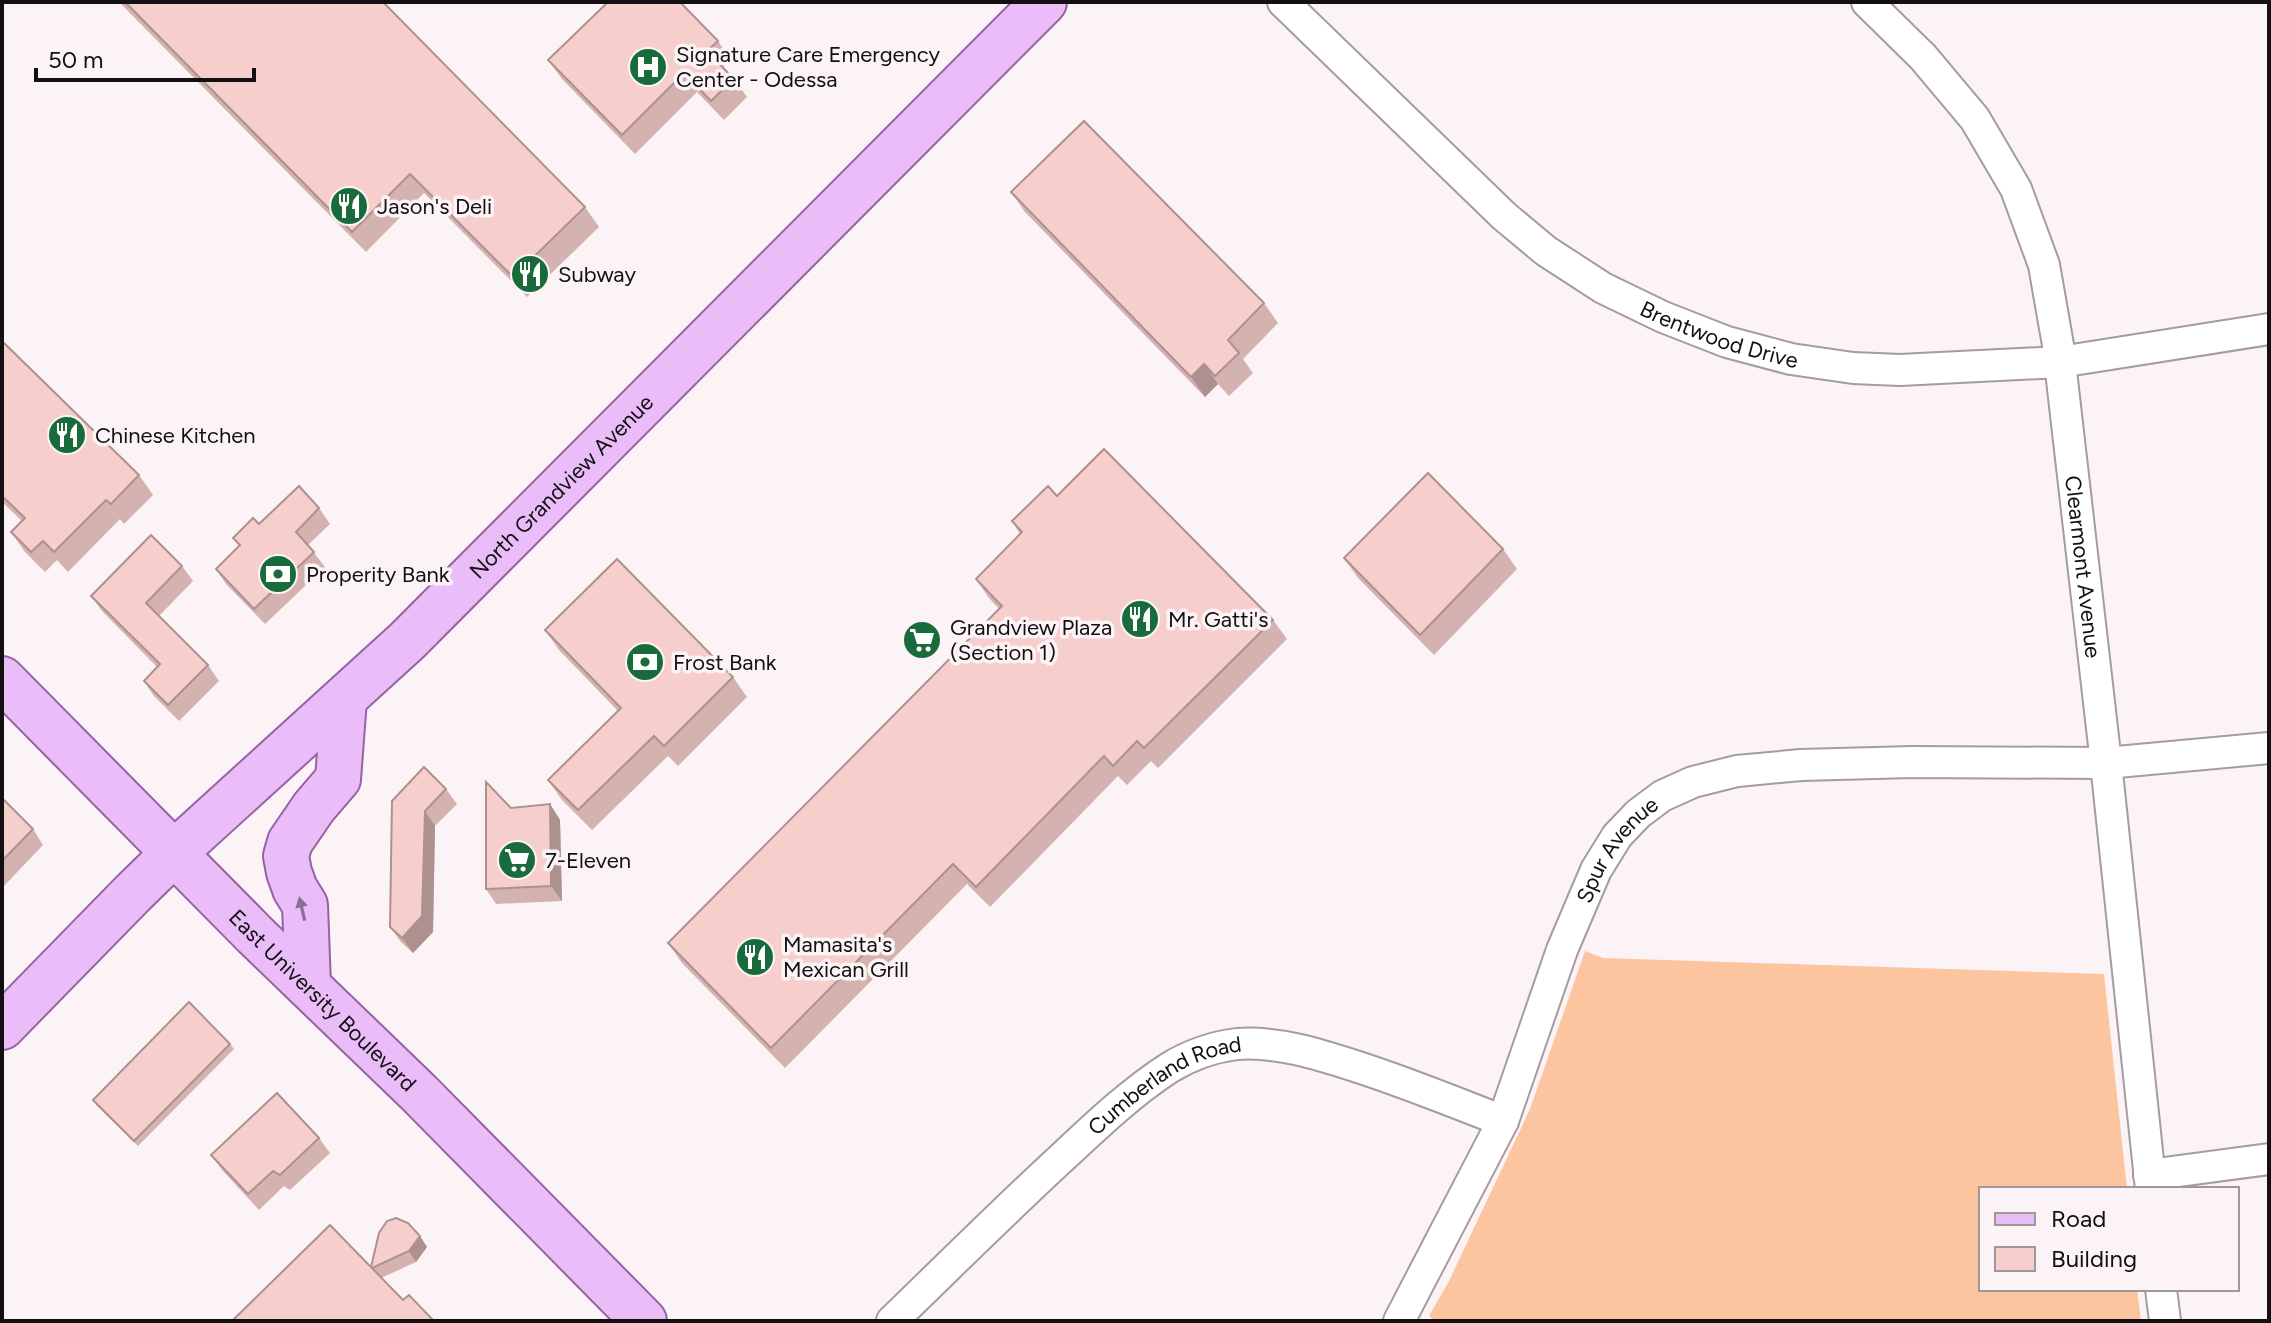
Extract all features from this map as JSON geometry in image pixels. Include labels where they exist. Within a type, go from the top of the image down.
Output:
[{"type":"main road","name":"North Grandview Avenue","points":[[2,1027],[174,853],[407,641],[1044,2]]},
{"type":"main road","name":"East University Boulevard","points":[[2,679],[644,1321]]},
{"type":"main road","points":[[308,986],[305,905],[295,889],[286,856],[290,842],[338,779],[344,699]]},
{"type":"street","name":"Brentwood Drive","points":[[1283,2],[1504,216],[1546,251],[1603,288],[1663,317],[1727,342],[1791,359],[1853,368],[1900,370],[2060,362],[2269,329]]},
{"type":"street","name":"Clearmont Avenue","points":[[1867,2],[1923,57],[1975,119],[2016,189],[2044,265],[2060,362],[2150,1182]]},
{"type":"street","name":"Spur Avenue","points":[[1399,1321],[1503,1121],[1562,950],[1596,870],[1617,836],[1638,814],[1662,796],[1693,782],[1737,771],[1801,765],[2106,763],[2269,748]]},
{"type":"street","name":"Cumberland Road","points":[[892,1321],[1098,1124],[1171,1067],[1217,1047],[1240,1044],[1291,1048],[1322,1055],[1399,1080],[1503,1121]]},
{"type":"street","points":[[2150,1182],[2269,1159]]},
{"type":"street","points":[[2161,1291],[2165,1321]]},
{"type":"shaded area","points":[[1585,951],[1603,958],[2104,974],[2127,1187],[1979,1187],[1979,1291],[2137,1291],[2141,1321],[1435,1321],[1429,1316],[1449,1281],[1530,1109]]},
{"type":"building","points":[[125,2],[383,2],[585,207],[513,277],[410,174],[352,232]]},
{"type":"building","points":[[608,2],[680,2],[718,41],[707,51],[734,79],[711,101],[684,73],[622,135],[548,60]]},
{"type":"building","points":[[1084,121],[1264,303],[1228,340],[1239,353],[1215,376],[1204,364],[1191,377],[1011,192]]},
{"type":"building","points":[[2,341],[139,475],[111,504],[106,500],[54,552],[43,541],[31,552],[11,532],[25,518],[2,496]]},
{"type":"building","points":[[1104,449],[1273,620],[1144,748],[1137,741],[1113,766],[1104,756],[976,887],[953,864],[771,1048],[668,943],[1002,606],[976,579],[1022,532],[1012,521],[1048,486],[1057,496]]},
{"type":"building","points":[[1428,473],[1503,549],[1420,635],[1344,558]]},
{"type":"building","points":[[299,486],[319,508],[296,532],[314,552],[254,609],[216,569],[240,545],[233,538],[253,518],[259,524]]},
{"type":"building","points":[[151,535],[182,566],[146,603],[208,665],[168,705],[144,681],[160,664],[91,596]]},
{"type":"building","points":[[617,559],[733,677],[664,746],[654,736],[578,810],[548,780],[621,708],[545,630]]},
{"type":"building","points":[[424,767],[446,789],[425,811],[422,916],[402,938],[390,927],[392,801]]},
{"type":"building","points":[[486,782],[511,808],[550,804],[551,886],[486,889]]},
{"type":"building","points":[[2,798],[33,829],[2,861]]},
{"type":"building","points":[[189,1002],[230,1044],[134,1141],[93,1100]]},
{"type":"building","points":[[277,1093],[319,1138],[280,1175],[273,1171],[248,1194],[211,1155]]},
{"type":"building","points":[[396,1218],[408,1223],[420,1236],[409,1251],[372,1268],[379,1233],[387,1221]]},
{"type":"building","points":[[330,1225],[403,1300],[409,1295],[434,1321],[232,1321]]},
{"type":"place","name":"Signature Care Emergency Center - Odessa","points":[[648,67]]},
{"type":"place","name":"Jason's Deli","points":[[349,206]]},
{"type":"place","name":"Subway","points":[[530,274]]},
{"type":"place","name":"Chinese Kitchen","points":[[67,435]]},
{"type":"place","name":"Properity Bank","points":[[278,574]]},
{"type":"place","name":"Mr. Gatti's","points":[[1140,619]]},
{"type":"place","name":"Grandview Plaza (Section 1)","points":[[922,640]]},
{"type":"place","name":"Frost Bank","points":[[645,662]]},
{"type":"place","name":"7-Eleven","points":[[517,860]]},
{"type":"place","name":"Mamasita's Mexican Grill","points":[[755,957]]}]
